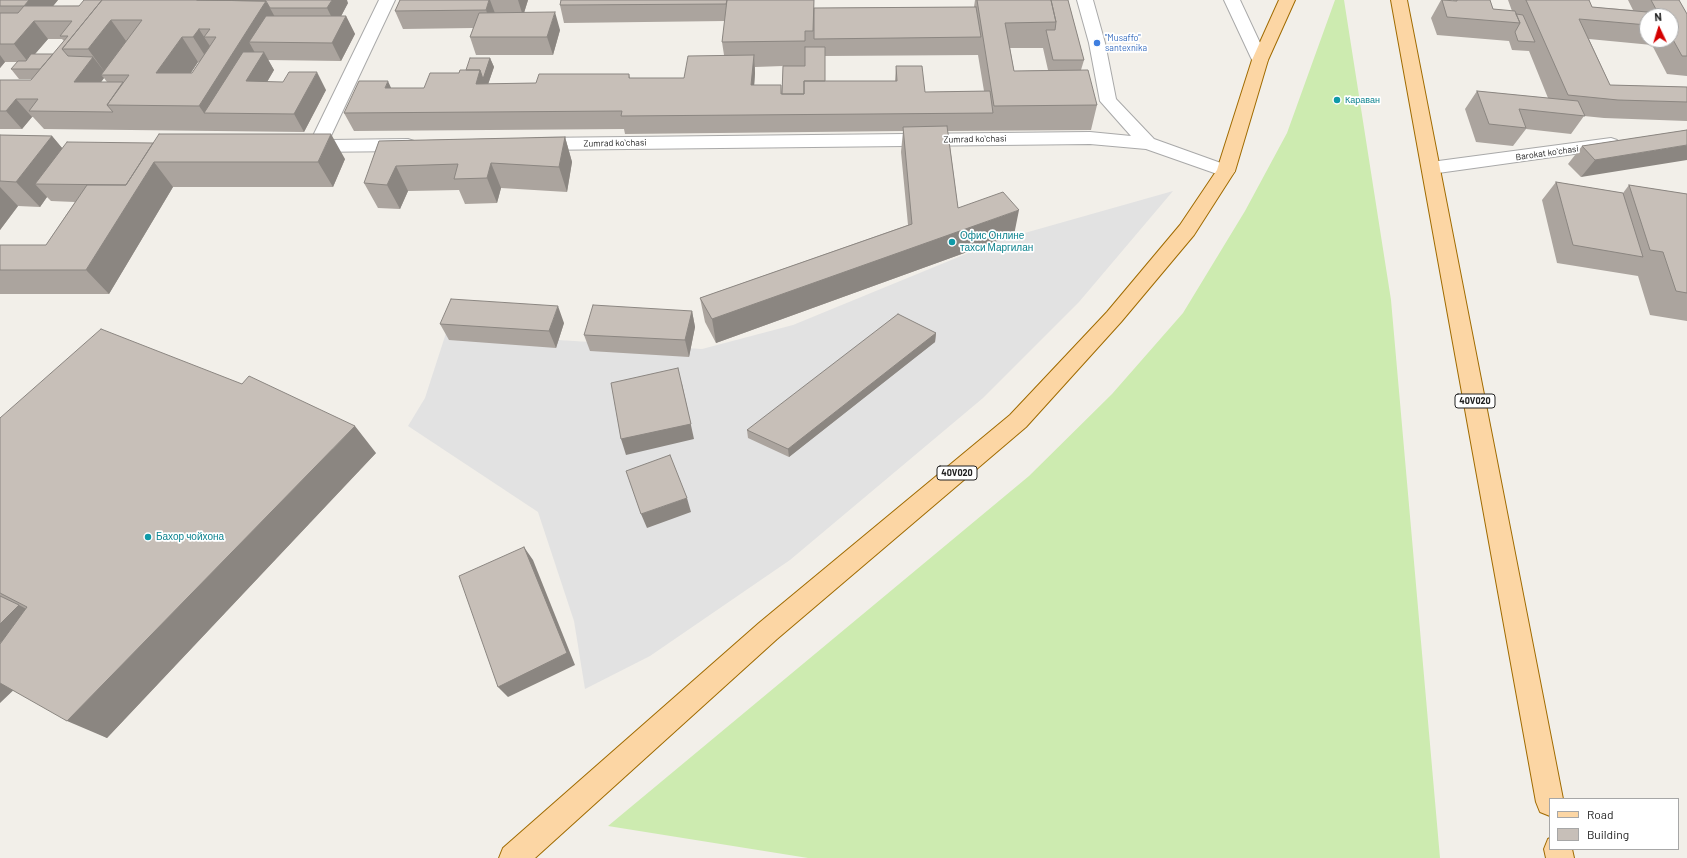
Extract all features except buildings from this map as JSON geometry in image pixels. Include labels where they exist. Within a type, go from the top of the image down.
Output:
[{"type":"main road","name":"40V020","points":[[513,858],[768,631],[1018,421],[1114,317],[1182,236],[1226,171],[1260,60],[1287,0]]},
{"type":"main road","name":"40V020","points":[[1399,0],[1549,798]]},
{"type":"street","points":[[317,146],[387,0]]},
{"type":"street","points":[[1085,0],[1097,42],[1108,101],[1148,143]]},
{"type":"street","points":[[1232,0],[1260,60]]},
{"type":"street","name":"Zumrad koʻchasi","points":[[524,144],[1090,138],[1148,143],[1226,171]]},
{"type":"street","name":"Barokat koʻchasi","points":[[1431,168],[1624,142]]},
{"type":"street","points":[[293,146],[420,145]]},
{"type":"green space","points":[[1335,0],[1344,0],[1391,300],[1440,858],[808,858],[608,826],[1029,476],[1112,394],[1183,313],[1245,211],[1287,133]]},
{"type":"shaded area","points":[[1173,191],[1079,302],[983,398],[790,560],[650,656],[585,689],[574,621],[538,512],[408,426],[425,398],[446,333],[702,349],[793,325],[1000,240]]},
{"type":"place","name":"\"Musaffo\" santexnika","points":[[1097,43]]},
{"type":"place","name":"Караван","points":[[1337,100]]},
{"type":"place","name":"Офис Онлине тахси Маргилан","points":[[952,242]]},
{"type":"place","name":"Бахор чойхона","points":[[148,537]]}]
